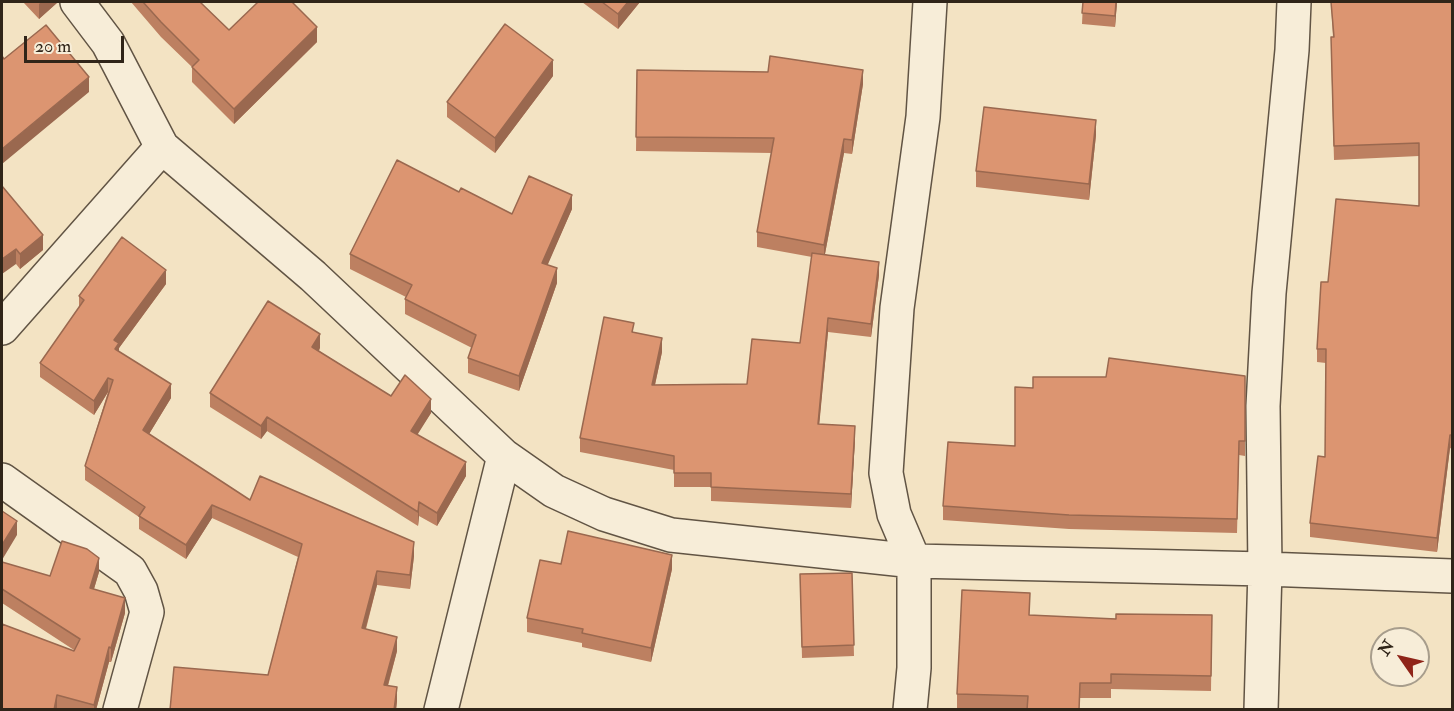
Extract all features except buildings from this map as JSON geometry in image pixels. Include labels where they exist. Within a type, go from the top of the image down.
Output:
[{"type":"street","points":[[77,2],[108,43],[162,147],[314,276],[504,456],[554,491],[604,514],[671,535],[914,561],[1452,576]]},
{"type":"street","points":[[910,710],[914,668],[914,561],[894,514],[886,473],[897,308],[923,117],[930,2]]},
{"type":"street","points":[[1261,710],[1265,569],[1263,406],[1269,293],[1292,50],[1294,2]]},
{"type":"street","points":[[2,328],[162,147]]},
{"type":"street","points":[[441,710],[504,456]]},
{"type":"street","points":[[2,480],[130,571],[141,591],[147,612],[120,710]]}]
